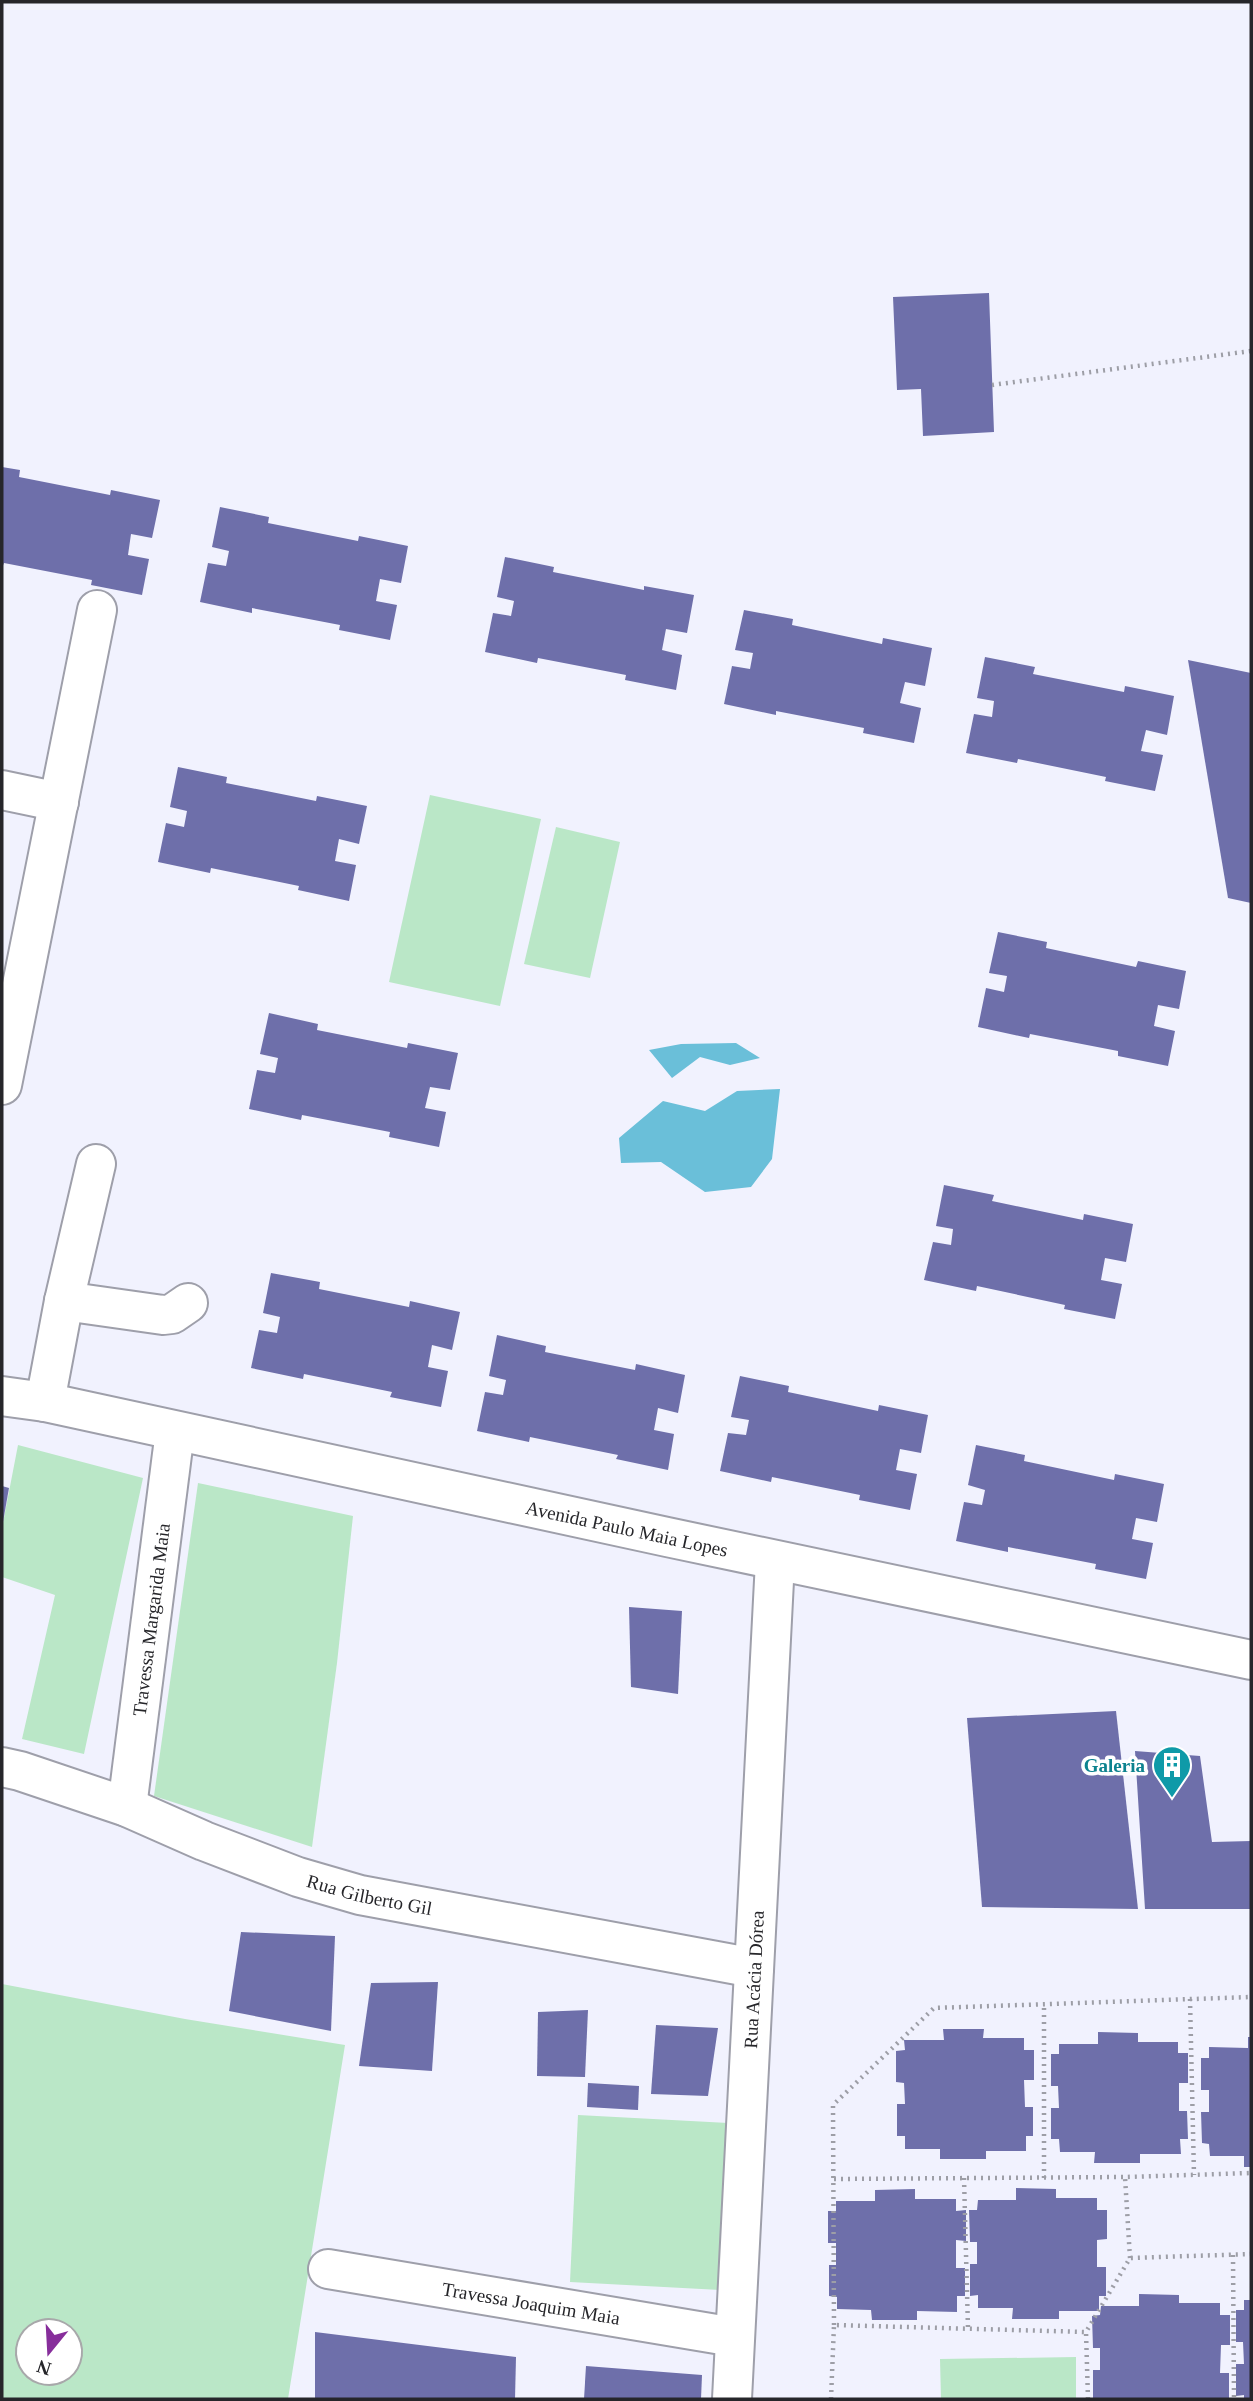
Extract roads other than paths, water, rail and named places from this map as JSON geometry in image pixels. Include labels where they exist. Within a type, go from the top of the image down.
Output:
[{"type":"street","points":[[2,1085],[6,1047],[97,610]]},
{"type":"street","points":[[2,790],[59,802]]},
{"type":"street","points":[[45,1402],[64,1301],[96,1164]]},
{"type":"street","points":[[64,1301],[163,1315],[172,1314],[188,1303]]},
{"type":"street","name":"Avenida Paulo Maia Lopes","points":[[2,1396],[45,1402],[775,1561],[1251,1660]]},
{"type":"street","name":"Travessa Margarida Maia","points":[[127,1807],[175,1430]]},
{"type":"street","name":"Rua Acácia Dórea","points":[[732,2399],[775,1561]]},
{"type":"street","name":"Rua Gilberto Gil","points":[[2,1767],[127,1807],[204,1841],[298,1877],[360,1895],[754,1968]]},
{"type":"street","name":"Travessa Joaquim Maia","points":[[328,2269],[734,2336]]},
{"type":"water","points":[[736,1043],[760,1058],[730,1065],[700,1057],[672,1078],[649,1050],[681,1044]]},
{"type":"water","points":[[780,1089],[772,1159],[751,1187],[705,1192],[661,1162],[621,1163],[619,1138],[663,1101],[705,1111],[737,1091]]},
{"type":"place","name":"Galeria","points":[[1172,1799]]}]
